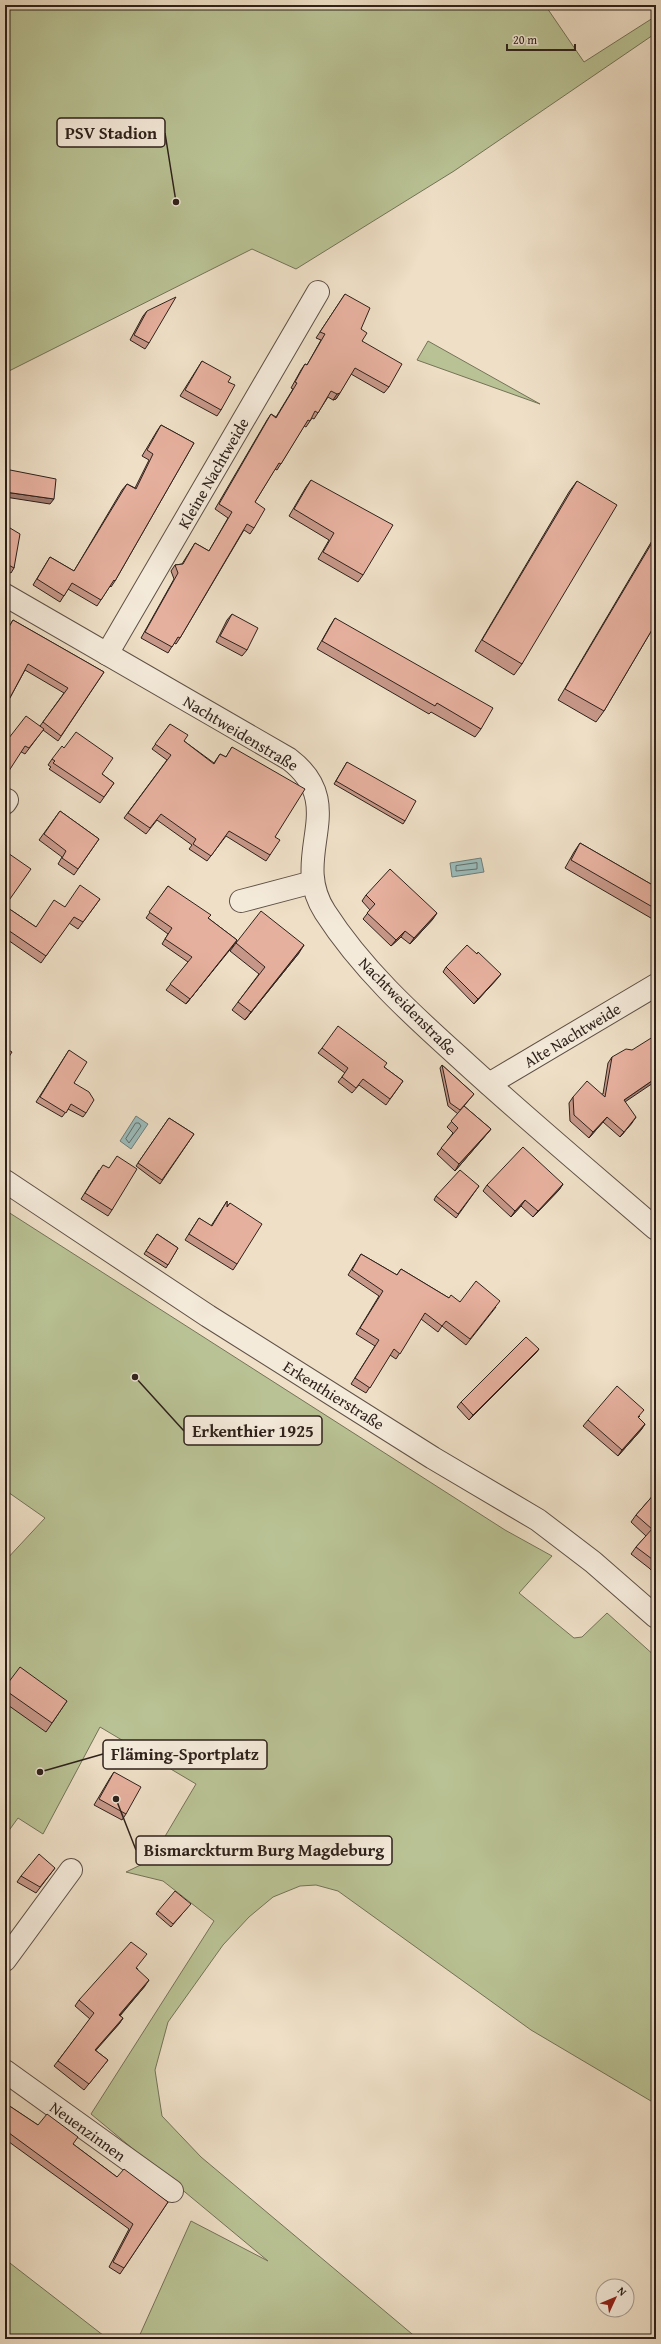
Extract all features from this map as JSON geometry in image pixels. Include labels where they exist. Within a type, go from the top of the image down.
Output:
[{"type":"street","name":"Kleine Nachtweide","points":[[107,654],[318,292]]},
{"type":"street","name":"Nachtweidenstraße","points":[[5,595],[289,759],[305,772],[314,786],[319,809],[312,859],[313,882],[316,896],[324,912],[363,963],[387,990],[488,1084],[656,1229]]},
{"type":"street","points":[[241,901],[313,882]]},
{"type":"street","name":"Alte Nachtweide","points":[[488,1084],[656,986]]},
{"type":"street","name":"Erkenthierstraße","points":[[5,1181],[228,1329],[434,1458],[538,1520],[593,1562],[656,1616]]},
{"type":"street","points":[[5,1960],[71,1870]]},
{"type":"street","name":"Neuenzinnen","points":[[5,2071],[172,2191]]},
{"type":"green space","points":[[5,5],[545,5],[584,62],[656,16],[656,33],[454,171],[296,269],[252,249],[5,373]]},
{"type":"green space","points":[[428,341],[540,404],[417,360]]},
{"type":"green space","points":[[5,1210],[505,1530],[552,1556],[519,1593],[574,1638],[582,1637],[607,1613],[656,1657],[656,2104],[531,2030],[338,1891],[316,1885],[300,1886],[273,1897],[249,1917],[223,1945],[168,2022],[155,2070],[162,2116],[201,2157],[418,2339],[138,2339],[191,2221],[268,2261],[91,2114],[214,1921],[163,1881],[126,1872],[151,1860],[196,1784],[100,1727],[43,1834],[18,1818],[5,1836],[5,1561],[45,1518],[5,1490]]},
{"type":"green space","points":[[6,2260],[108,2339],[5,2339]]},
{"type":"water","points":[[481,858],[484,872],[452,877],[450,863]]},
{"type":"water","points":[[136,1116],[148,1124],[131,1149],[120,1141]]},
{"type":"building","points":[[345,294],[370,308],[361,329],[367,333],[362,341],[402,364],[389,387],[355,368],[340,393],[337,394],[331,391],[318,413],[315,411],[310,421],[308,420],[281,464],[279,463],[255,502],[265,509],[254,528],[247,524],[180,638],[178,637],[172,647],[145,632],[178,573],[175,565],[183,564],[195,543],[209,551],[232,512],[219,504],[271,414],[276,418],[297,383],[295,382],[305,364],[307,365],[325,334],[320,332]]},
{"type":"building","points":[[176,297],[149,343],[134,335],[147,311]]},
{"type":"building","points":[[202,361],[231,377],[228,382],[235,385],[221,410],[185,390]]},
{"type":"building","points":[[161,425],[194,443],[115,581],[114,580],[101,600],[72,583],[64,596],[37,579],[50,557],[74,571],[127,484],[136,489],[153,454],[147,450]]},
{"type":"building","points":[[5,469],[56,479],[54,499],[5,492]]},
{"type":"building","points":[[311,480],[393,525],[363,575],[323,552],[334,533],[294,509]]},
{"type":"building","points":[[577,481],[617,505],[522,664],[482,640]]},
{"type":"building","points":[[5,525],[20,534],[14,568],[5,563]]},
{"type":"building","points":[[656,536],[656,623],[604,711],[565,689]]},
{"type":"building","points":[[232,614],[258,628],[247,650],[220,636]]},
{"type":"building","points":[[335,618],[493,708],[481,729],[437,703],[435,706],[322,641]]},
{"type":"building","points":[[13,620],[104,672],[61,736],[43,722],[68,688],[28,664],[5,707],[5,634]]},
{"type":"building","points":[[26,716],[44,729],[29,748],[25,746],[5,777],[5,743]]},
{"type":"building","points":[[170,724],[188,735],[184,741],[214,764],[220,754],[226,757],[232,747],[305,789],[275,837],[280,840],[270,855],[229,831],[211,856],[193,844],[196,839],[161,814],[150,828],[128,813],[171,755],[155,744]]},
{"type":"building","points":[[76,732],[113,758],[102,774],[114,783],[104,797],[53,763],[55,761],[52,759],[62,746],[64,748]]},
{"type":"building","points":[[347,762],[416,801],[405,821],[336,781]]},
{"type":"building","points":[[60,811],[99,839],[78,869],[62,858],[66,851],[44,834]]},
{"type":"building","points":[[580,843],[656,887],[656,909],[571,860]]},
{"type":"building","points":[[5,851],[31,869],[5,906]]},
{"type":"building","points":[[390,869],[437,913],[414,938],[405,931],[396,940],[367,913],[375,904],[366,895]]},
{"type":"building","points":[[80,885],[100,899],[83,922],[74,917],[46,956],[5,928],[5,906],[36,927],[54,900],[65,907]]},
{"type":"building","points":[[168,886],[211,915],[208,918],[237,940],[190,999],[170,984],[192,957],[165,939],[172,928],[149,912]]},
{"type":"building","points":[[261,911],[304,945],[251,1012],[238,1002],[265,967],[236,943]]},
{"type":"building","points":[[467,945],[477,954],[478,952],[501,974],[478,999],[446,967]]},
{"type":"building","points":[[338,1026],[387,1063],[384,1067],[403,1081],[390,1099],[363,1079],[356,1088],[342,1077],[348,1068],[322,1048]]},
{"type":"building","points":[[656,1035],[656,1078],[624,1100],[636,1117],[624,1132],[607,1117],[593,1132],[574,1115],[573,1097],[587,1081],[605,1097],[612,1057],[626,1049],[632,1050]]},
{"type":"building","points":[[5,1048],[12,1052],[5,1063]]},
{"type":"building","points":[[69,1050],[87,1062],[74,1083],[89,1092],[94,1100],[86,1113],[71,1104],[66,1113],[40,1097]]},
{"type":"building","points":[[442,1065],[474,1094],[460,1110],[450,1103]]},
{"type":"building","points":[[464,1106],[491,1129],[459,1164],[441,1148],[458,1128],[451,1121]]},
{"type":"building","points":[[169,1118],[194,1134],[162,1180],[138,1163]]},
{"type":"building","points":[[523,1147],[563,1184],[538,1211],[525,1200],[515,1211],[487,1185]]},
{"type":"building","points":[[117,1156],[137,1169],[112,1210],[85,1193],[103,1165],[109,1168]]},
{"type":"building","points":[[460,1170],[479,1186],[458,1214],[436,1196]]},
{"type":"building","points":[[227,1201],[227,1207],[230,1203],[262,1224],[237,1264],[189,1234],[199,1218],[212,1226]]},
{"type":"building","points":[[157,1234],[178,1248],[168,1265],[146,1251]]},
{"type":"building","points":[[361,1254],[397,1275],[401,1269],[449,1298],[451,1295],[460,1302],[476,1281],[500,1301],[470,1339],[446,1321],[442,1326],[425,1313],[400,1354],[394,1349],[370,1388],[355,1378],[379,1340],[360,1328],[383,1291],[352,1270]]},
{"type":"building","points":[[526,1337],[539,1349],[473,1415],[461,1402]]},
{"type":"building","points":[[617,1386],[644,1410],[638,1417],[645,1424],[622,1450],[588,1420]]},
{"type":"building","points":[[656,1492],[656,1562],[636,1547],[652,1529],[636,1515]]},
{"type":"building","points":[[20,1667],[67,1701],[52,1723],[5,1690],[5,1687]]},
{"type":"building","points":[[114,1772],[141,1787],[126,1814],[99,1799]]},
{"type":"building","points":[[39,1854],[55,1868],[40,1887],[21,1876]]},
{"type":"building","points":[[175,1891],[191,1904],[173,1924],[158,1911]]},
{"type":"building","points":[[131,1942],[147,1954],[136,1968],[149,1980],[119,2015],[123,2018],[95,2050],[108,2060],[89,2084],[58,2061],[94,2013],[79,2000]]},
{"type":"building","points":[[5,2103],[38,2125],[47,2114],[78,2137],[73,2144],[117,2177],[124,2169],[168,2202],[124,2268],[113,2262],[133,2224],[5,2130]]},
{"type":"place","name":"PSV Stadion","points":[[176,202]]},
{"type":"place","name":"Erkenthier 1925","points":[[135,1377]]},
{"type":"place","name":"Fläming-Sportplatz","points":[[40,1772]]},
{"type":"place","name":"Bismarckturm Burg Magdeburg","points":[[116,1799]]}]
